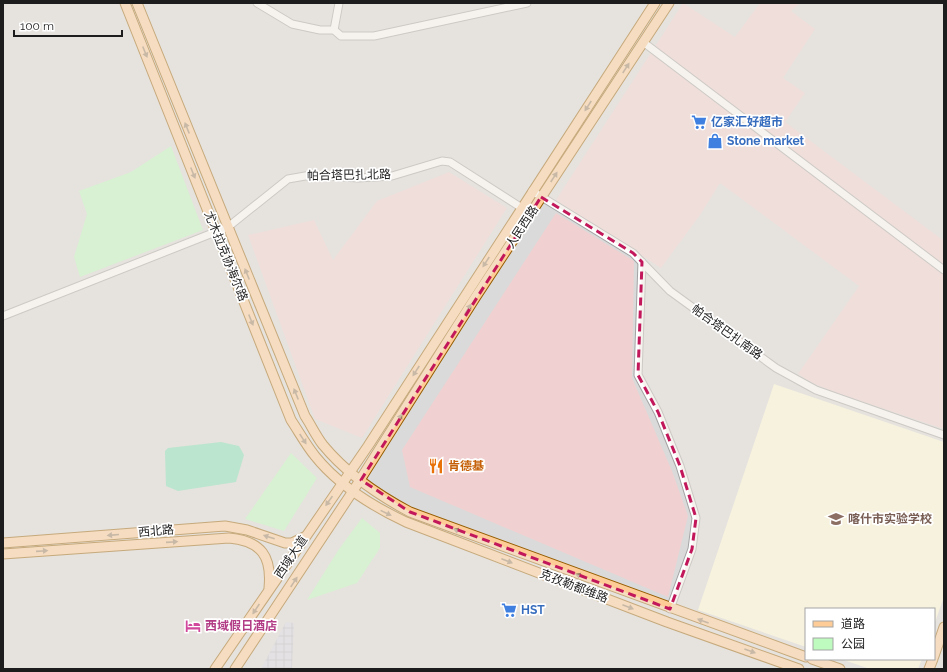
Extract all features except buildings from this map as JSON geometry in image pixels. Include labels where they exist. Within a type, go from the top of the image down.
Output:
[{"type":"main road","name":"尤木拉克协海尔路","points":[[125,3],[291,420],[314,455],[342,483],[353,491]]},
{"type":"main road","name":"尤木拉克协海尔路","points":[[137,3],[305,416],[322,444],[361,480]]},
{"type":"main road","name":"人民西路","points":[[368,446],[655,3]]},
{"type":"main road","name":"人民西路","points":[[378,453],[475,298],[669,3]]},
{"type":"main road","name":"西域大道","points":[[215,669],[368,446]]},
{"type":"main road","name":"西域大道","points":[[235,669],[378,453]]},
{"type":"main road","name":"克孜勒都维路","points":[[361,480],[383,498],[410,512],[670,609],[805,657]]},
{"type":"main road","name":"克孜勒都维路","points":[[353,491],[377,508],[406,522],[667,622],[800,669]]},
{"type":"main road","name":"西北路","points":[[3,543],[225,526],[247,530],[285,543],[292,543],[305,536]]},
{"type":"main road","name":"西北路","points":[[3,554],[222,538],[240,539],[256,545],[265,556],[270,575],[268,590]]},
{"type":"main road","points":[[935,653],[944,628]]},
{"type":"main road","points":[[815,660],[840,669]]},
{"type":"street","points":[[257,3],[292,24],[320,30],[334,30],[341,36],[374,36],[527,3]]},
{"type":"street","points":[[334,30],[339,3]]},
{"type":"street","points":[[643,42],[944,270]]},
{"type":"street","name":"帕合塔巴扎北路","points":[[3,316],[228,227],[288,179],[311,174],[358,178],[392,176],[442,161],[450,162],[530,214]]},
{"type":"street","name":"帕合塔巴扎南路","points":[[532,191],[633,253],[670,291],[776,368],[816,390],[944,434]]},
{"type":"street","points":[[642,262],[638,375],[658,412],[680,466],[696,518],[692,549],[670,609]]},
{"type":"highlighted area","points":[[541,197],[633,253],[642,262],[638,375],[658,412],[680,466],[696,518],[692,549],[670,609],[410,512],[361,480]]},
{"type":"shaded area","points":[[3,3],[944,3],[944,669],[3,669]]},
{"type":"shaded area","points":[[683,3],[735,37],[760,3],[800,3],[791,11],[815,29],[783,78],[805,93],[785,122],[944,241],[944,429],[837,393],[812,383],[798,374],[859,286],[720,183],[700,215],[661,268],[556,200]]},
{"type":"shaded area","points":[[449,172],[507,208],[362,438],[315,419],[248,235],[314,220],[333,260],[377,201]]},
{"type":"shaded area","points":[[556,213],[634,261],[632,378],[672,471],[688,516],[668,597],[410,487],[402,450]]},
{"type":"shaded area","name":"喀什市实验学校","points":[[774,384],[944,442],[944,597],[935,622],[935,608],[805,608],[805,647],[698,610]]},
{"type":"shaded area","points":[[286,622],[294,623],[292,669],[261,669]]},
{"type":"shaded area","points":[[844,660],[922,660],[918,669],[870,669]]},
{"type":"green space","points":[[171,146],[203,230],[80,277],[74,257],[87,214],[79,191],[131,172]]},
{"type":"green space","points":[[221,442],[239,446],[244,455],[236,482],[178,491],[166,486],[165,451],[168,448]]},
{"type":"green space","points":[[291,453],[317,478],[284,531],[245,519]]},
{"type":"green space","points":[[362,518],[380,533],[380,548],[357,583],[307,600],[339,549]]},
{"type":"place","name":"亿家汇好超市","points":[[699,122]]},
{"type":"place","name":"Stone market","points":[[715,141]]},
{"type":"place","name":"肯德基","points":[[436,466]]},
{"type":"place","name":"喀什市实验学校","points":[[836,519]]},
{"type":"place","name":"HST","points":[[509,610]]},
{"type":"place","name":"西域假日酒店","points":[[193,626]]}]
